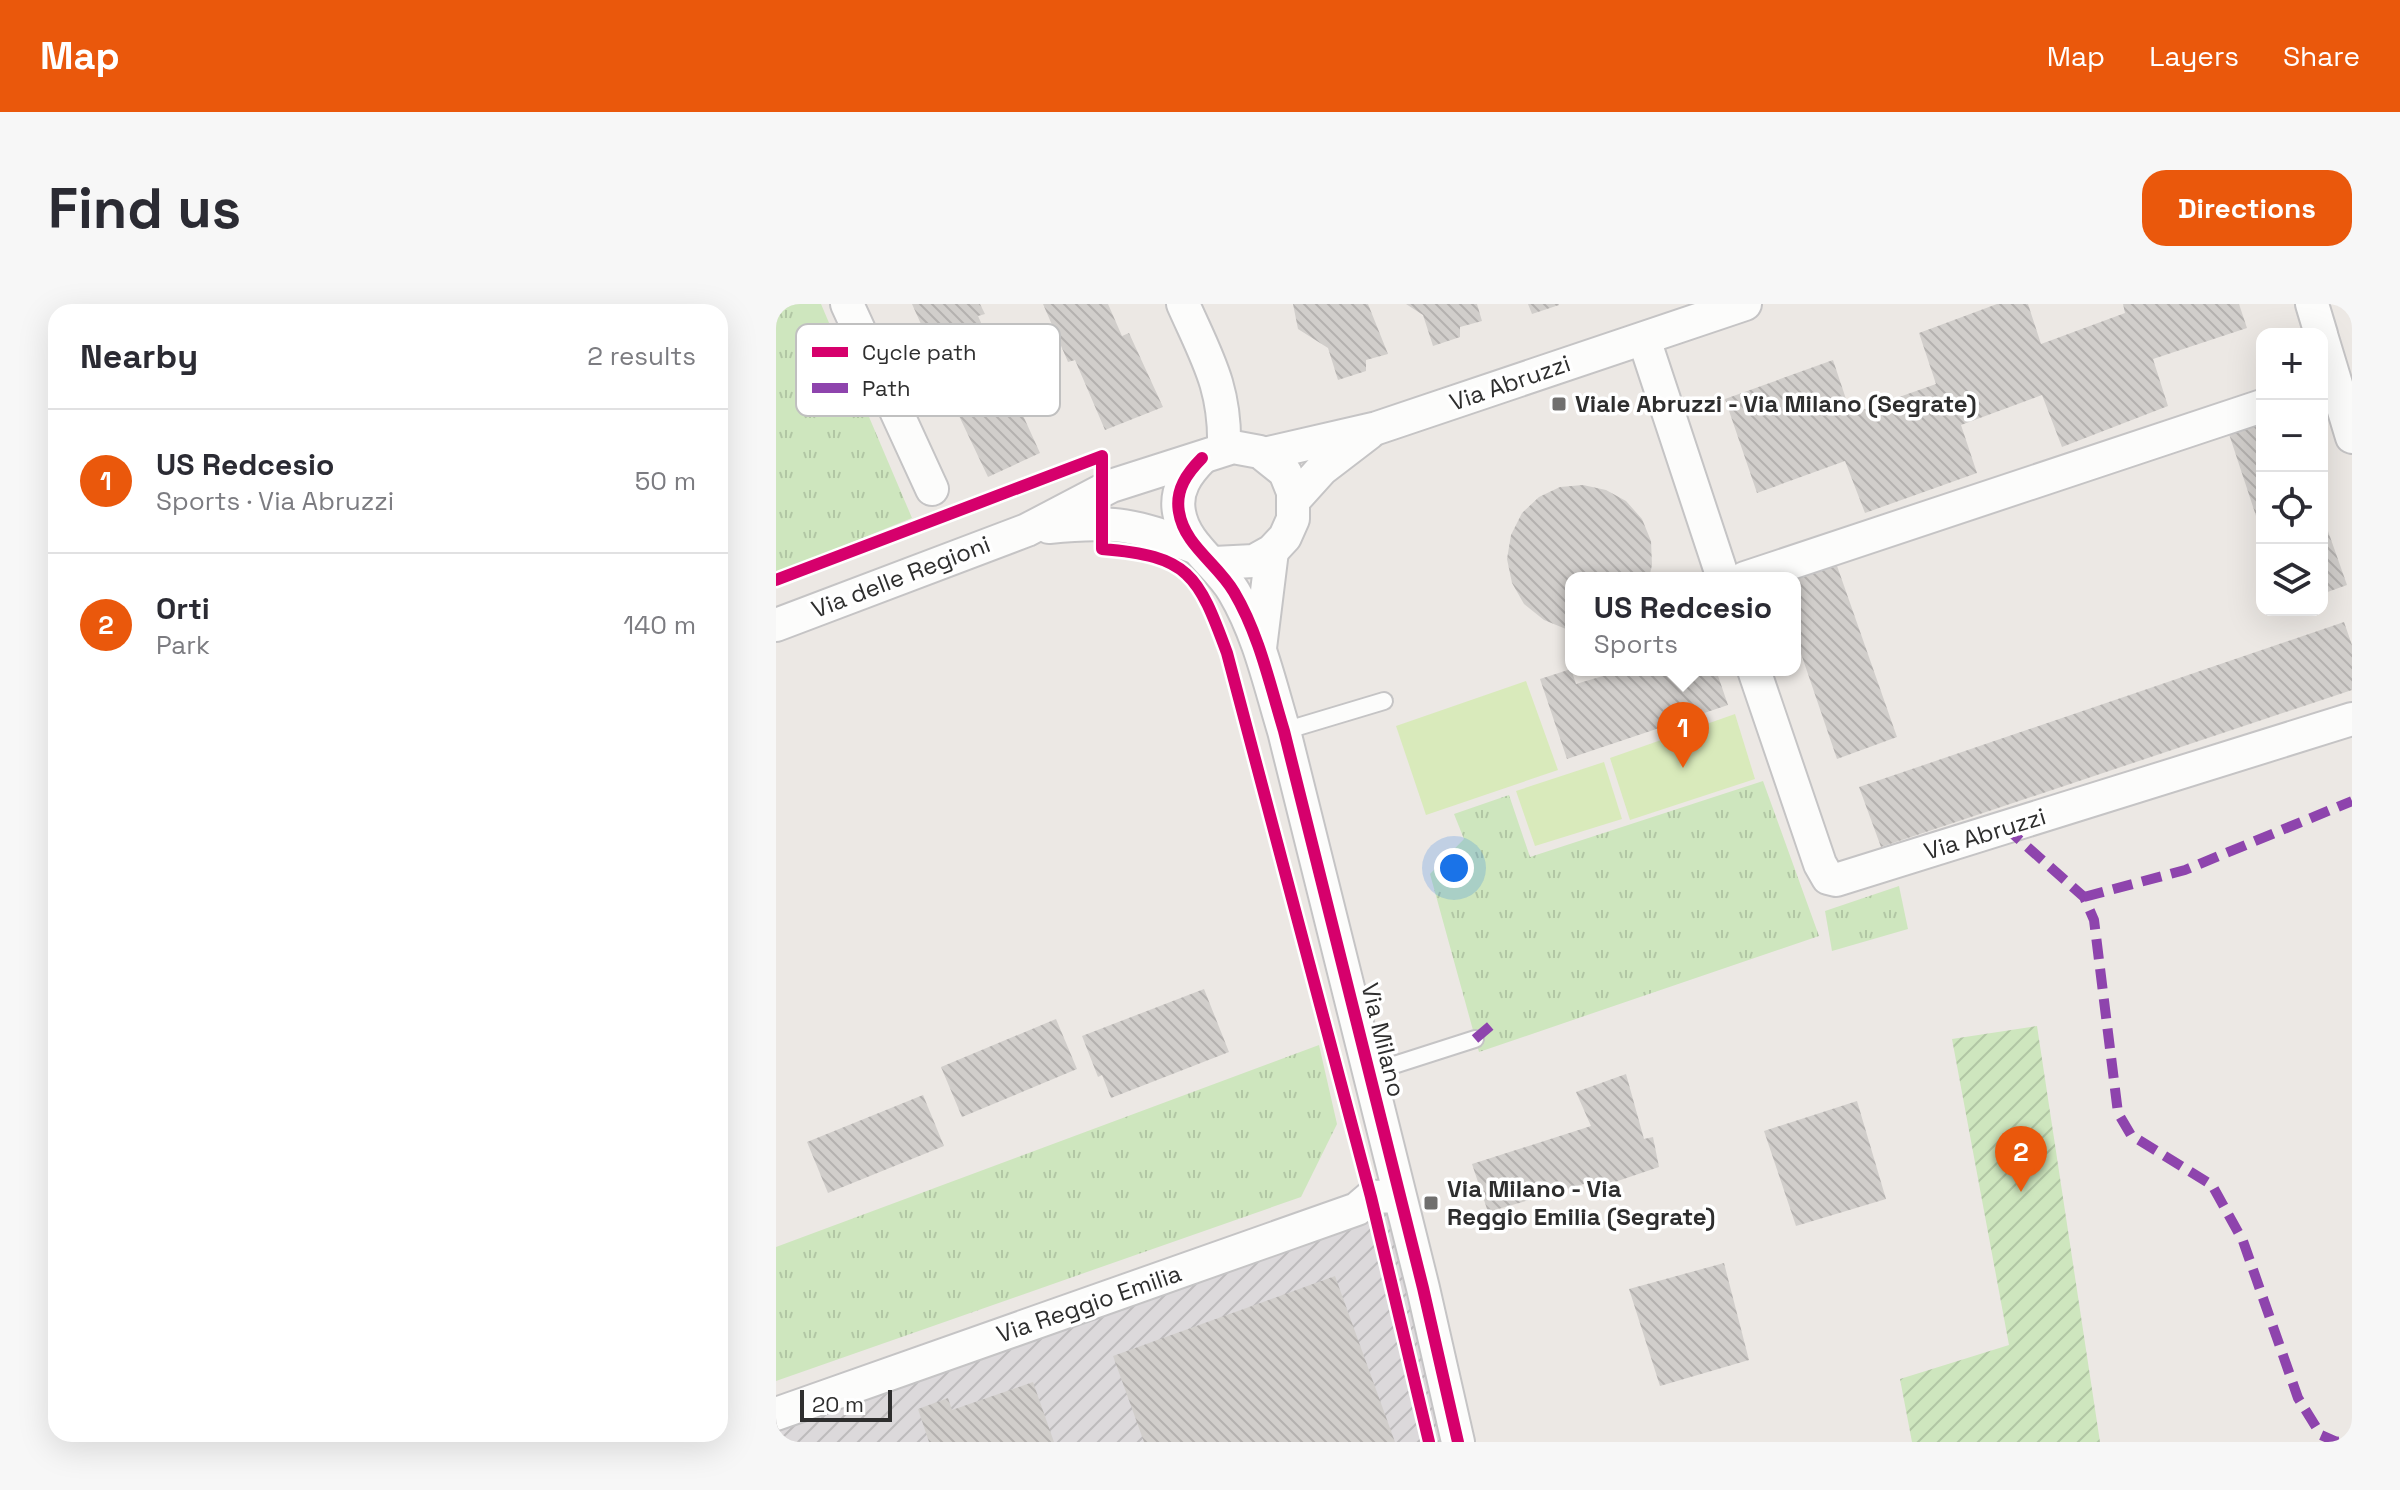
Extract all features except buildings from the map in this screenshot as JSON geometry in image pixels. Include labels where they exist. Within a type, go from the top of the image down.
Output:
[{"type":"street","points":[[847,304],[856,324]]},
{"type":"street","points":[[1183,304],[1220,388],[1225,416],[1213,454],[1188,473],[1180,492],[1179,511],[1185,533],[1206,556]]},
{"type":"street","name":"Via Abruzzi","points":[[1264,454],[1377,428],[1745,304]]},
{"type":"street","points":[[2312,304],[2319,328]]},
{"type":"street","points":[[1644,339],[1721,572]]},
{"type":"street","points":[[2329,384],[2352,437]]},
{"type":"street","points":[[1763,572],[2256,408]]},
{"type":"street","points":[[898,416],[932,489]]},
{"type":"street","name":"Via Abruzzi","points":[[1294,500],[1322,469],[1377,428]]},
{"type":"street","points":[[1245,447],[1264,454],[1285,472],[1294,500],[1293,519],[1285,537],[1272,551],[1254,561],[1206,556],[1142,528],[1101,521],[1027,530],[1111,486],[1245,447]]},
{"type":"street","name":"Via delle Regioni","points":[[776,625],[1027,530]]},
{"type":"street","points":[[1260,651],[1272,551]]},
{"type":"street","name":"Via Milano","points":[[1206,556],[1235,593],[1260,651],[1284,731],[1458,1442]]},
{"type":"street","name":"Via Abruzzi","points":[[1756,676],[1820,864],[1828,878],[1836,880],[2352,719]]},
{"type":"street","name":"Via Reggio Emilia","points":[[776,1414],[1345,1214],[1371,1197],[1399,1196]]},
{"type":"lane","points":[[1284,731],[1384,701]]},
{"type":"lane","points":[[1369,1073],[1475,1039]]},
{"type":"shaded area","points":[[1400,1197],[1458,1442],[776,1442],[776,1417]]},
{"type":"green space","points":[[776,304],[821,304],[830,324],[796,324],[796,416],[869,416],[912,518],[776,573]]},
{"type":"green space","points":[[1526,681],[1558,770],[1426,815],[1396,726]]},
{"type":"green space","points":[[1735,714],[1755,779],[1630,820],[1610,758]]},
{"type":"green space","points":[[1604,762],[1622,819],[1535,846],[1516,791]]},
{"type":"green space","points":[[1763,781],[1819,936],[1479,1052],[1430,874],[1464,839],[1454,814],[1509,795],[1530,857]]},
{"type":"green space","points":[[1899,886],[1908,929],[1832,951],[1825,911]]},
{"type":"green space","points":[[2037,1026],[2100,1442],[1912,1442],[1900,1379],[2009,1345],[1952,1039]]},
{"type":"green space","points":[[1319,1045],[1337,1124],[1301,1197],[776,1381],[776,1247]]},
{"type":"marked path","points":[[2084,897],[2185,870],[2352,801]]},
{"type":"marked path","points":[[2005,827],[2084,897],[2094,920],[2118,1113],[2131,1135],[2212,1185],[2243,1241],[2298,1398],[2321,1435],[2337,1442],[2352,1439]]},
{"type":"marked path","points":[[1475,1039],[1495,1022]]},
{"type":"cycle path","points":[[776,580],[1102,456],[1102,549],[1154,557],[1186,574],[1207,604],[1227,653],[1371,1197],[1429,1442]]},
{"type":"cycle path","points":[[1202,458],[1183,482],[1178,504],[1182,524],[1194,544],[1234,592],[1257,642],[1269,678],[1423,1288],[1458,1442]]},
{"type":"place","name":"Viale Abruzzi - Via Milano (Segrate)","points":[[1559,404]]},
{"type":"place","name":"US Redcesio","points":[[1683,768]]},
{"type":"place","name":"Orti","points":[[2021,1192]]},
{"type":"place","name":"Via Milano - Via Reggio Emilia (Segrate)","points":[[1431,1203]]}]
